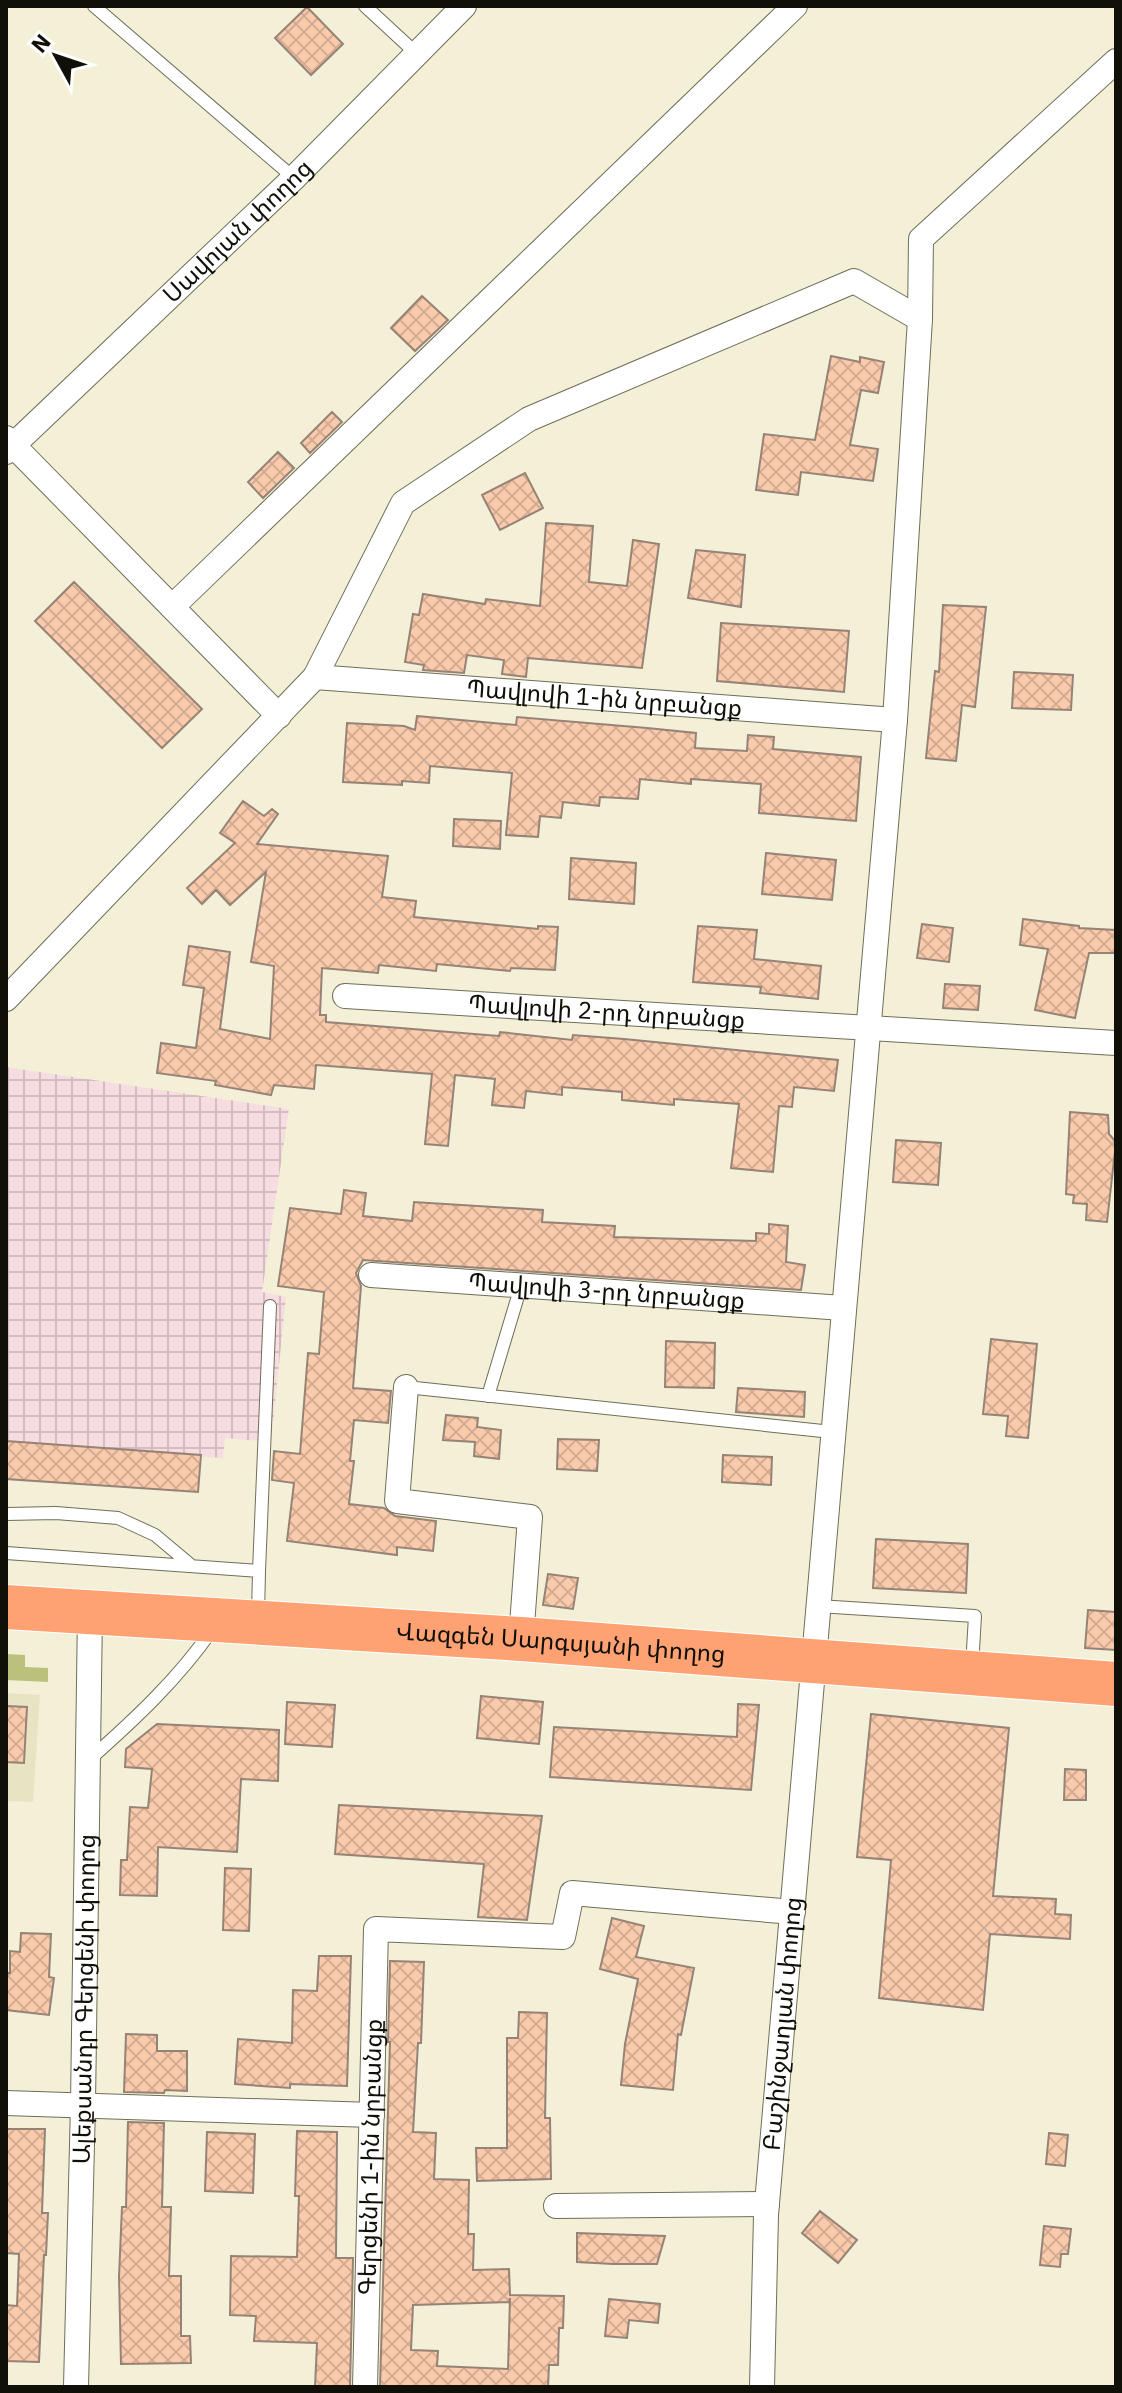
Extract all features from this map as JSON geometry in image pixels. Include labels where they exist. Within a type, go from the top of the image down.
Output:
[{"type":"highway","name":"Վազգեն Սարգսյանի փողոց","points":[[6,1607],[521,1639],[1116,1684]]},
{"type":"street","name":"Սավոյան փողոց","points":[[8,445],[294,178],[464,6]]},
{"type":"street","points":[[172,607],[795,6]]},
{"type":"street","name":"Բաշինջաղյան փողոց","points":[[762,2387],[767,2204],[895,720],[920,319],[921,239],[1116,61]]},
{"type":"street","points":[[6,999],[315,677],[403,503],[529,419],[854,281],[920,319]]},
{"type":"street","points":[[8,445],[279,716]]},
{"type":"street","name":"Պավլովի 1-ին նրբանցք","points":[[315,677],[895,720]]},
{"type":"street","name":"Պավլովի 2-րդ նրբանցք","points":[[345,996],[1116,1043]]},
{"type":"street","name":"Պավլովի 3-րդ նրբանցք","points":[[371,1275],[843,1308]]},
{"type":"street","points":[[406,1387],[397,1501],[530,1517],[521,1639]]},
{"type":"street","name":"Ալեքսանդր Գերցենի փողոց","points":[[76,2387],[90,1612]]},
{"type":"street","name":"Գերցենի 1-ին նրբանցք","points":[[365,2387],[376,1929],[563,1937],[572,1893],[793,1912]]},
{"type":"street","points":[[6,2103],[372,2115]]},
{"type":"street","points":[[556,2206],[767,2204]]},
{"type":"lane","points":[[94,6],[294,178]]},
{"type":"lane","points":[[365,6],[418,55]]},
{"type":"lane","points":[[488,1396],[521,1286]]},
{"type":"lane","points":[[88,1761],[238,1621],[259,1571],[270,1306]]},
{"type":"lane","points":[[406,1387],[832,1432]]},
{"type":"lane","points":[[6,1514],[56,1513],[118,1518],[155,1535],[192,1566]]},
{"type":"lane","points":[[6,1553],[259,1571]]},
{"type":"lane","points":[[818,1606],[975,1616],[971,1673]]},
{"type":"shaded area","points":[[6,1067],[289,1109],[262,1292],[286,1297],[271,1442],[225,1438],[223,1458],[6,1445]]},
{"type":"shaded area","points":[[6,1693],[40,1695],[33,1802],[6,1801]]},
{"type":"green space","points":[[6,1654],[25,1655],[25,1667],[48,1668],[48,1682],[6,1680]]},
{"type":"building","points":[[307,7],[343,44],[311,75],[275,38]]},
{"type":"building","points":[[422,296],[448,320],[415,351],[391,328]]},
{"type":"building","points":[[831,356],[860,362],[860,357],[884,362],[878,393],[861,390],[850,445],[878,449],[873,481],[801,472],[798,495],[756,490],[764,434],[815,440]]},
{"type":"building","points":[[332,412],[342,422],[310,453],[301,443]]},
{"type":"building","points":[[278,452],[294,468],[263,498],[248,482]]},
{"type":"building","points":[[525,473],[543,508],[500,530],[482,495]]},
{"type":"building","points":[[546,523],[593,526],[589,582],[627,586],[633,540],[659,544],[642,668],[528,658],[526,677],[502,674],[504,660],[467,655],[464,673],[423,670],[424,665],[405,662],[413,614],[419,615],[423,594],[485,604],[486,599],[540,606]]},
{"type":"building","points":[[696,550],[745,555],[741,607],[688,598]]},
{"type":"building","points":[[74,582],[202,709],[162,748],[35,621]]},
{"type":"building","points":[[943,605],[986,607],[975,707],[962,705],[956,761],[926,758],[935,671],[939,672]]},
{"type":"building","points":[[721,623],[849,631],[844,692],[717,681]]},
{"type":"building","points":[[1014,672],[1073,675],[1071,710],[1012,708]]},
{"type":"building","points":[[417,716],[516,725],[517,717],[696,733],[695,748],[747,751],[748,735],[774,737],[773,749],[861,757],[856,821],[759,813],[761,784],[691,779],[691,784],[640,779],[638,799],[600,797],[599,806],[563,802],[561,818],[540,816],[538,837],[506,835],[512,773],[430,766],[429,783],[343,782],[347,723],[404,726],[415,730]]},
{"type":"building","points":[[243,801],[264,816],[272,809],[278,814],[257,844],[388,856],[382,897],[416,901],[414,917],[538,929],[538,926],[558,927],[555,970],[511,968],[510,971],[437,964],[436,971],[379,965],[378,973],[322,968],[320,1015],[326,1015],[326,1022],[499,1036],[500,1032],[572,1040],[573,1035],[838,1060],[834,1091],[794,1087],[792,1107],[779,1106],[773,1172],[731,1168],[739,1104],[674,1099],[674,1105],[622,1100],[622,1092],[562,1087],[562,1095],[526,1091],[524,1108],[492,1105],[495,1079],[455,1075],[448,1146],[425,1144],[432,1074],[316,1065],[314,1089],[274,1085],[271,1095],[215,1085],[216,1081],[157,1073],[161,1043],[196,1048],[204,988],[183,985],[189,946],[230,952],[220,1029],[270,1039],[274,966],[251,962],[266,872],[230,905],[216,890],[202,904],[187,888],[235,843],[220,833]]},
{"type":"building","points":[[454,819],[501,821],[500,849],[453,846]]},
{"type":"building","points":[[766,853],[836,860],[832,900],[762,894]]},
{"type":"building","points":[[571,858],[636,863],[634,904],[569,899]]},
{"type":"building","points":[[1023,919],[1116,930],[1116,953],[1089,953],[1075,1018],[1035,1010],[1048,949],[1020,945]]},
{"type":"building","points":[[922,924],[953,928],[949,962],[917,958]]},
{"type":"building","points":[[698,926],[757,930],[754,959],[821,966],[818,999],[760,993],[761,987],[693,982]]},
{"type":"building","points":[[945,984],[980,986],[978,1010],[943,1008]]},
{"type":"building","points":[[1070,1112],[1108,1115],[1109,1134],[1116,1142],[1107,1222],[1086,1220],[1087,1204],[1073,1203],[1074,1195],[1066,1194]]},
{"type":"building","points":[[896,1140],[941,1143],[938,1185],[893,1182]]},
{"type":"building","points":[[344,1190],[366,1193],[363,1216],[412,1221],[414,1202],[543,1210],[542,1222],[615,1226],[614,1237],[756,1241],[756,1233],[769,1234],[769,1224],[788,1226],[786,1262],[805,1265],[801,1290],[363,1260],[356,1273],[361,1286],[353,1388],[391,1391],[388,1423],[354,1420],[350,1461],[354,1461],[349,1504],[384,1508],[395,1516],[436,1521],[433,1551],[397,1547],[397,1555],[287,1541],[294,1483],[272,1480],[274,1451],[300,1454],[308,1353],[319,1354],[324,1292],[278,1286],[290,1208],[341,1214]]},
{"type":"building","points":[[991,1339],[1037,1344],[1028,1438],[1006,1436],[1008,1416],[983,1414]]},
{"type":"building","points":[[666,1341],[715,1343],[714,1388],[665,1387]]},
{"type":"building","points":[[738,1388],[805,1392],[804,1417],[736,1412]]},
{"type":"building","points":[[446,1415],[478,1418],[477,1427],[501,1430],[499,1459],[474,1456],[475,1442],[443,1440]]},
{"type":"building","points":[[558,1439],[599,1440],[597,1471],[557,1469]]},
{"type":"building","points":[[6,1441],[201,1455],[198,1492],[6,1479]]},
{"type":"building","points":[[723,1455],[772,1457],[771,1485],[722,1482]]},
{"type":"building","points":[[876,1539],[968,1544],[966,1593],[873,1588]]},
{"type":"building","points":[[548,1574],[578,1578],[573,1609],[543,1605]]},
{"type":"building","points":[[1088,1610],[1116,1612],[1116,1650],[1085,1648]]},
{"type":"building","points":[[481,1696],[543,1702],[539,1744],[477,1738]]},
{"type":"building","points":[[287,1702],[335,1705],[332,1747],[285,1744]]},
{"type":"building","points":[[738,1704],[759,1705],[751,1790],[550,1777],[554,1727],[737,1737]]},
{"type":"building","points":[[6,1706],[27,1707],[24,1763],[6,1762]]},
{"type":"building","points":[[871,1714],[1009,1728],[993,1896],[1056,1899],[1055,1914],[1071,1915],[1070,1939],[990,1934],[983,2010],[879,1998],[891,1860],[857,1857]]},
{"type":"building","points":[[157,1724],[279,1730],[278,1781],[241,1779],[237,1852],[158,1847],[157,1896],[120,1895],[121,1860],[127,1860],[130,1807],[148,1808],[152,1769],[125,1767],[126,1749]]},
{"type":"building","points":[[1065,1769],[1086,1770],[1086,1800],[1064,1800]]},
{"type":"building","points":[[339,1805],[542,1816],[527,1920],[478,1917],[484,1864],[335,1854]]},
{"type":"building","points":[[225,1868],[251,1869],[249,1931],[223,1930]]},
{"type":"building","points":[[612,1918],[644,1926],[636,1957],[694,1968],[681,2035],[678,2034],[673,2090],[621,2085],[625,2044],[638,1979],[600,1969]]},
{"type":"building","points":[[21,1933],[51,1934],[49,1977],[54,1978],[49,2015],[6,2010],[6,1973],[10,1973],[10,1951],[20,1952]]},
{"type":"building","points":[[319,1956],[351,1956],[347,2086],[290,2084],[290,2088],[235,2084],[238,2039],[292,2043],[293,1990],[317,1991]]},
{"type":"building","points":[[390,1961],[424,1962],[413,2132],[436,2133],[434,2179],[469,2180],[468,2234],[474,2234],[473,2270],[509,2269],[510,2295],[564,2296],[558,2365],[549,2365],[548,2387],[380,2387]],"holes":[[[510,2298],[508,2369],[437,2366],[438,2351],[411,2350],[413,2305],[509,2302]]]},
{"type":"building","points":[[519,2012],[547,2013],[545,2118],[550,2118],[551,2179],[477,2181],[476,2148],[507,2148],[507,2038],[518,2038]]},
{"type":"building","points":[[126,2034],[157,2035],[157,2051],[187,2051],[187,2091],[124,2092]]},
{"type":"building","points":[[128,2122],[164,2123],[162,2207],[171,2207],[169,2276],[181,2276],[181,2336],[190,2336],[191,2363],[121,2364],[119,2277],[122,2207],[126,2207]]},
{"type":"building","points":[[6,2129],[45,2129],[42,2213],[48,2213],[39,2362],[6,2361],[6,2305],[17,2306],[19,2254],[6,2253]]},
{"type":"building","points":[[297,2131],[337,2132],[336,2258],[353,2258],[350,2387],[315,2387],[317,2343],[254,2341],[256,2316],[230,2315],[231,2256],[297,2257]]},
{"type":"building","points":[[207,2132],[255,2134],[253,2193],[205,2191]]},
{"type":"building","points":[[1049,2133],[1068,2135],[1065,2166],[1046,2164]]},
{"type":"building","points":[[820,2211],[857,2240],[838,2263],[802,2233]]},
{"type":"building","points":[[1044,2226],[1071,2229],[1068,2254],[1061,2254],[1060,2267],[1040,2265]]},
{"type":"building","points":[[577,2233],[665,2236],[657,2264],[613,2264],[577,2262]]},
{"type":"building","points":[[609,2299],[660,2304],[658,2323],[629,2320],[627,2338],[605,2336]]}]
